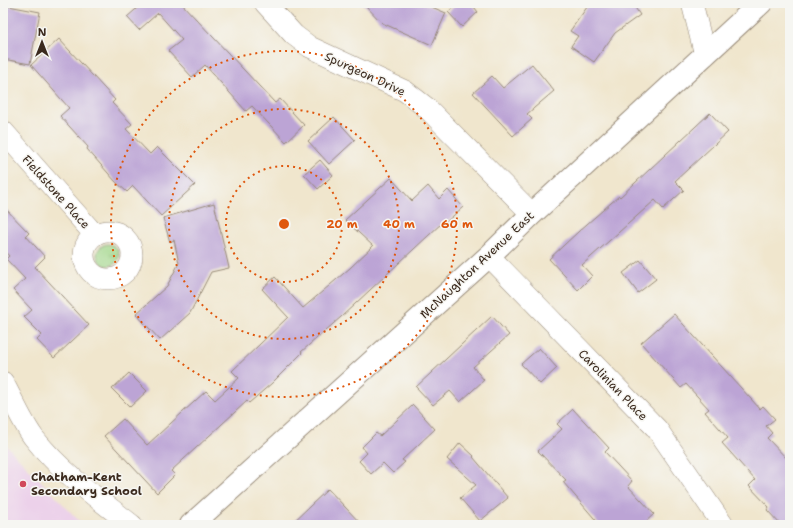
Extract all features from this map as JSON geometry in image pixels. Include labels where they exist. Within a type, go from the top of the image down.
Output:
[{"type":"main road","name":"McNaughton Avenue East","points":[[191,525],[489,256],[532,214],[761,3]]},
{"type":"street","name":"Spurgeon Drive","points":[[265,3],[294,35],[310,47],[330,58],[405,91],[422,104],[532,214]]},
{"type":"street","points":[[692,3],[705,55]]},
{"type":"street","name":"Fieldstone Place","points":[[3,131],[95,235]]},
{"type":"street","name":"Carolinian Place","points":[[489,256],[656,429],[723,525]]},
{"type":"street","points":[[3,382],[33,437],[50,456],[88,490],[132,525]]},
{"type":"shaded area","name":"Chatham-Kent Secondary School","points":[[3,442],[83,525],[3,525]]},
{"type":"green space","points":[[108,244],[116,247],[119,255],[116,263],[108,266],[100,263],[97,255],[100,247]]},
{"type":"building","points":[[143,3],[181,3],[275,103],[280,99],[304,125],[286,142],[252,106],[246,111],[205,65],[192,77],[168,51],[182,40],[158,13],[139,30],[127,17]]},
{"type":"building","points":[[363,3],[422,3],[446,13],[432,45],[382,23]]},
{"type":"building","points":[[458,3],[471,3],[478,12],[462,27],[448,12]]},
{"type":"building","points":[[590,3],[632,3],[640,15],[615,33],[594,62],[571,46],[578,36],[570,31]]},
{"type":"building","points":[[3,5],[40,12],[30,64],[3,59]]},
{"type":"building","points":[[59,39],[115,100],[112,103],[132,124],[126,129],[150,154],[157,147],[195,185],[161,216],[133,186],[127,192],[115,181],[87,149],[88,147],[60,116],[69,108],[31,65]]},
{"type":"building","points":[[532,64],[554,91],[527,114],[532,119],[513,136],[473,93],[492,76],[503,88]]},
{"type":"building","points":[[710,113],[728,132],[675,181],[684,190],[663,209],[655,200],[582,265],[592,276],[578,290],[549,259],[619,196],[620,197]]},
{"type":"building","points":[[334,117],[355,140],[329,164],[308,141]]},
{"type":"building","points":[[320,160],[333,175],[318,189],[304,174]]},
{"type":"building","points":[[391,178],[412,201],[428,186],[439,199],[448,190],[463,207],[444,224],[443,222],[301,352],[302,353],[272,383],[249,403],[247,401],[171,471],[175,475],[157,493],[104,436],[123,419],[147,445],[206,391],[215,400],[239,378],[232,371],[288,317],[262,289],[275,277],[303,308],[350,268],[373,246],[345,220]]},
{"type":"building","points":[[214,203],[229,268],[211,272],[190,313],[160,340],[136,314],[167,286],[179,263],[174,240],[170,242],[163,218]]},
{"type":"building","points":[[3,206],[29,233],[26,236],[45,257],[35,267],[89,325],[54,358],[37,340],[42,335],[24,317],[32,310],[13,290],[25,279],[6,259],[9,256],[3,249]]},
{"type":"building","points":[[640,260],[656,279],[638,293],[623,273]]},
{"type":"building","points":[[674,314],[760,409],[763,406],[775,419],[766,426],[772,433],[767,438],[790,462],[790,525],[781,525],[767,510],[769,507],[749,486],[755,480],[722,443],[728,438],[705,412],[709,409],[686,384],[681,388],[641,343]]},
{"type":"building","points":[[492,316],[509,335],[473,367],[484,380],[460,402],[450,391],[433,405],[416,387]]},
{"type":"building","points":[[539,348],[557,368],[540,384],[521,364]]},
{"type":"building","points":[[129,373],[147,391],[130,407],[112,389]]},
{"type":"building","points":[[413,405],[435,429],[402,460],[405,462],[393,473],[383,463],[371,474],[359,461],[367,453],[362,447],[376,433],[380,436]]},
{"type":"building","points":[[573,409],[609,448],[605,452],[632,481],[628,486],[654,514],[642,525],[600,525],[563,482],[566,480],[538,451],[562,429],[557,424]]},
{"type":"building","points":[[460,443],[474,456],[473,457],[508,498],[480,521],[460,498],[476,485],[447,459]]},
{"type":"building","points":[[328,489],[362,525],[290,525]]},
{"type":"place","name":"Chatham-Kent Secondary School","points":[[23,484]]}]
